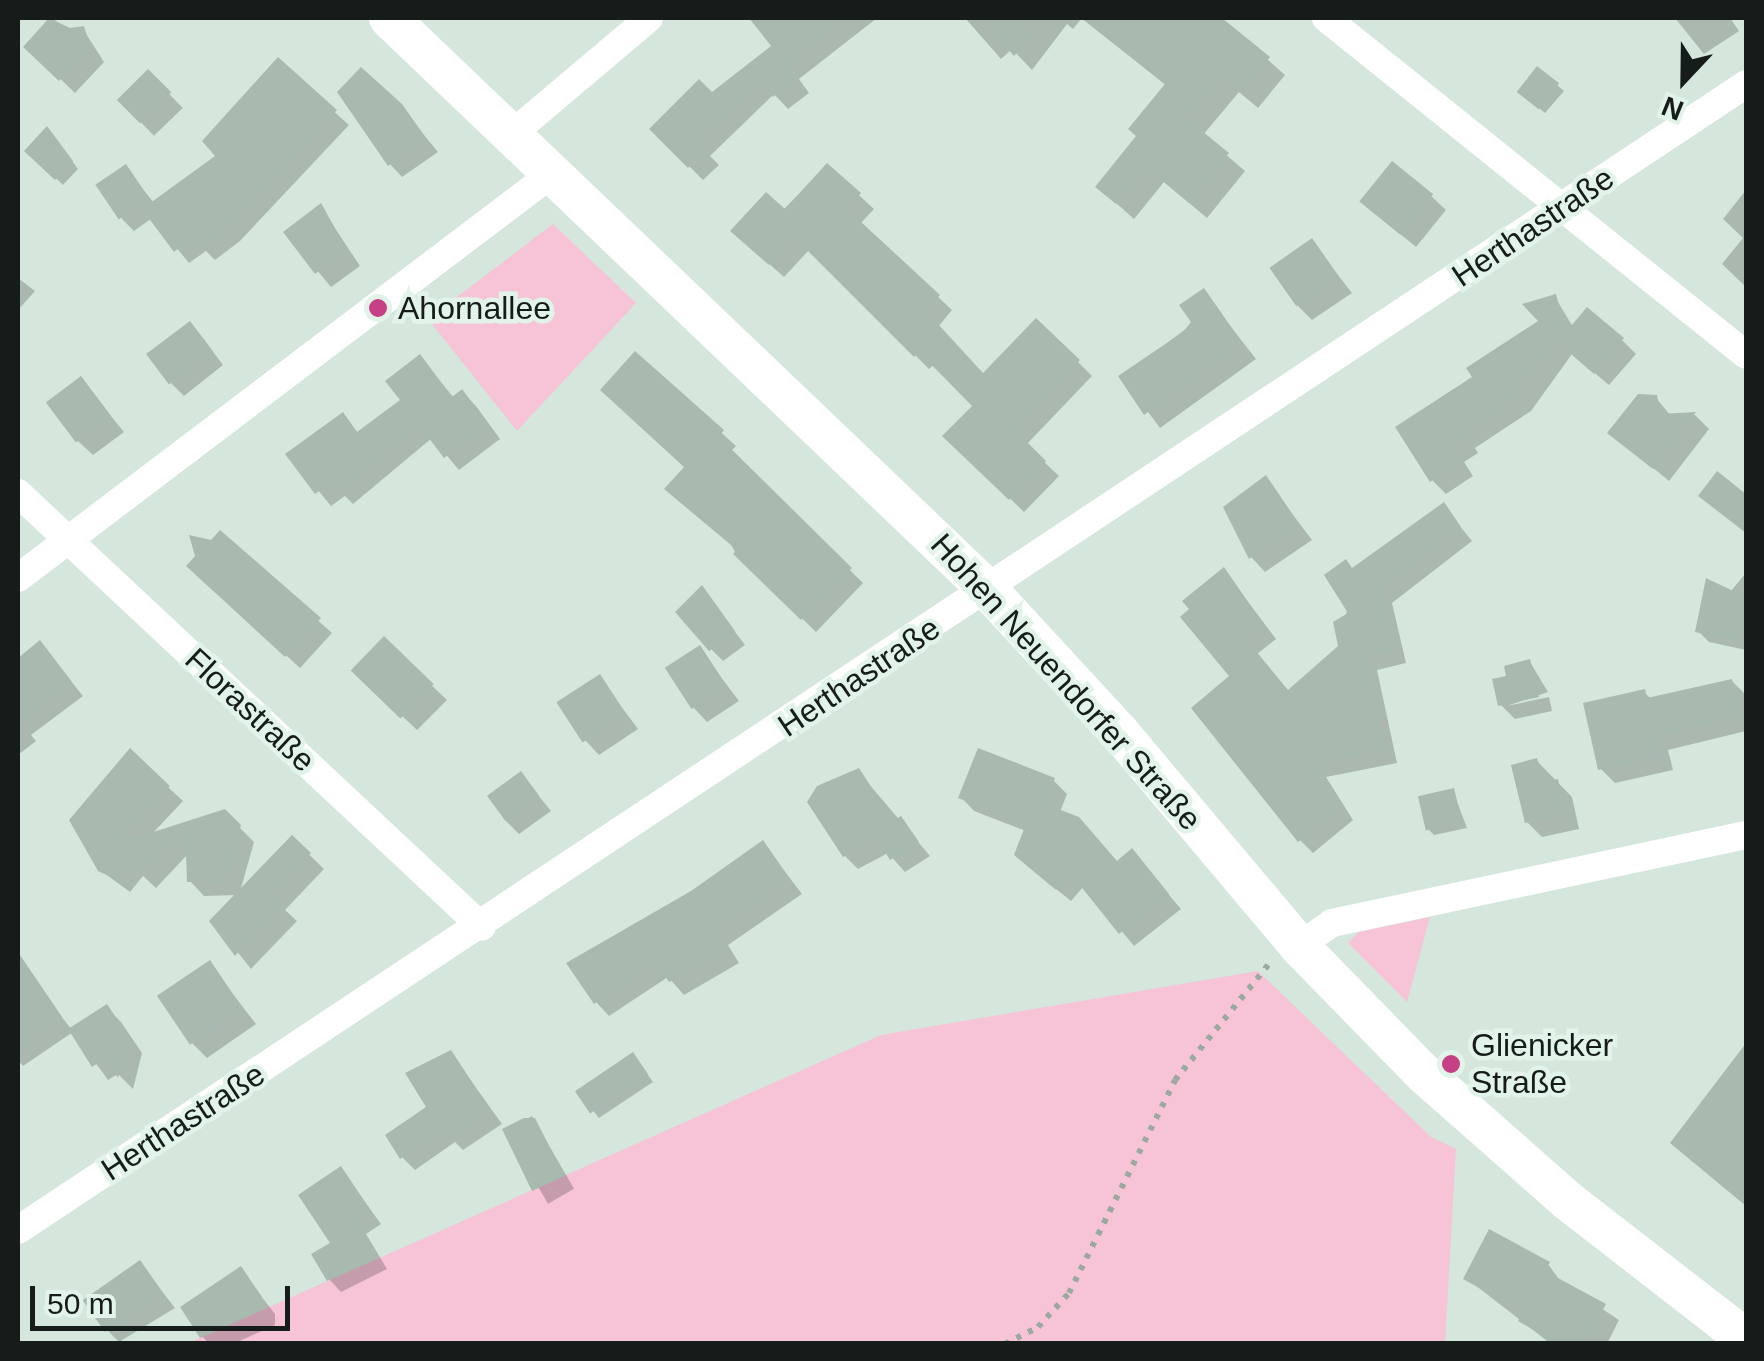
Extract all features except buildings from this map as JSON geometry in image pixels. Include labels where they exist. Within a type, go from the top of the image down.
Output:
[{"type":"main road","name":"Hohen Neuendorfer Straße","points":[[390,18],[988,590],[1120,732],[1284,955],[1494,1140],[1746,1339]]},
{"type":"street","points":[[513,134],[649,18]]},
{"type":"street","points":[[1326,18],[1746,355]]},
{"type":"street","name":"Herthastraße","points":[[18,1230],[482,927],[1746,84]]},
{"type":"street","points":[[18,578],[554,172]]},
{"type":"street","name":"Florastraße","points":[[18,493],[482,927]]},
{"type":"street","points":[[1284,955],[1332,923],[1746,836]]},
{"type":"path","points":[[1005,1344],[1038,1327],[1069,1293],[1175,1080],[1284,955]]},
{"type":"shaded area","points":[[553,224],[636,303],[517,431],[428,319]]},
{"type":"shaded area","points":[[1430,917],[1407,1002],[1348,943],[1359,932]]},
{"type":"shaded area","points":[[1258,971],[1431,1137],[1456,1149],[1445,1343],[186,1344],[881,1035]]},
{"type":"place","name":"Ahornallee","points":[[378,308]]},
{"type":"place","name":"Glienicker Straße","points":[[1451,1064]]}]
